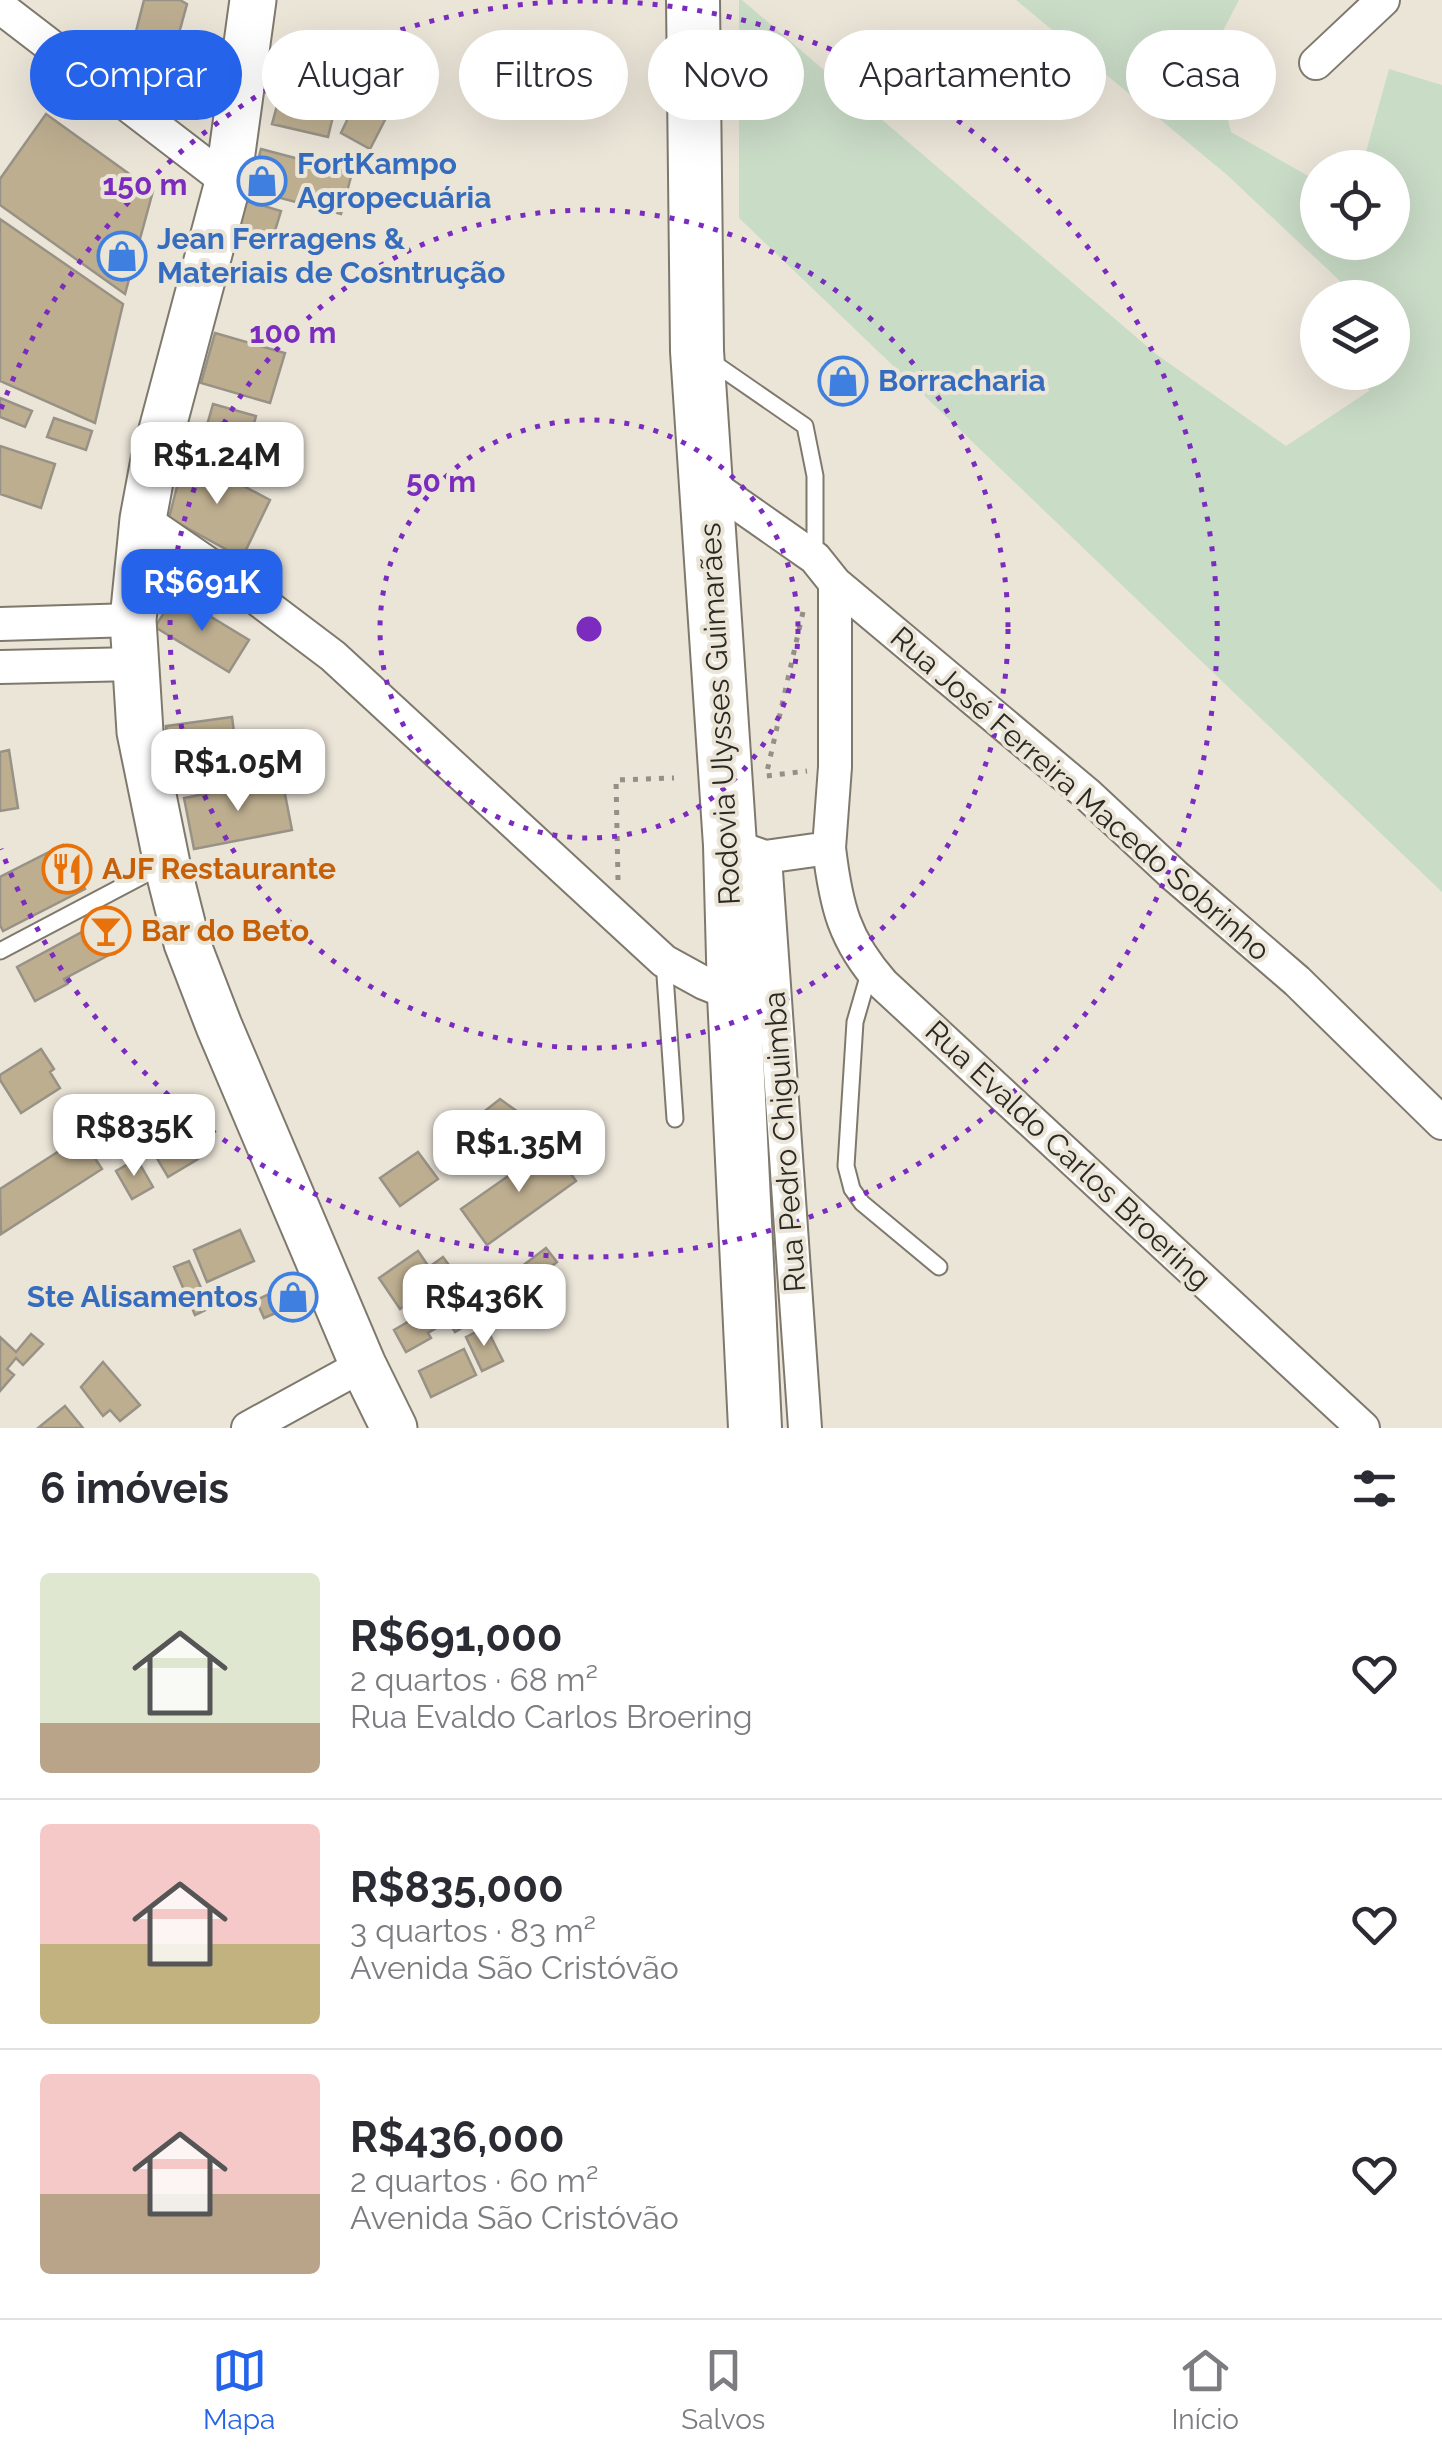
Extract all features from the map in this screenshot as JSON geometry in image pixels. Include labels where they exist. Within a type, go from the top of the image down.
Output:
[{"type":"highway","name":"Rodovia Ulysses Guimarães","points":[[693,0],[696,351],[706,481],[747,851],[734,995],[754,1428]]},
{"type":"main road","points":[[253,0],[228,182],[154,460],[143,519],[133,620],[140,732],[186,943],[363,1365],[394,1428]]},
{"type":"street","points":[[1316,62],[1382,0]]},
{"type":"street","points":[[0,7],[228,182]]},
{"type":"street","name":"Rua José Ferreira Macedo Sobrinho","points":[[706,481],[825,570],[1086,794],[1297,982],[1442,1123]]},
{"type":"street","points":[[143,519],[333,656],[664,961],[734,995]]},
{"type":"street","name":"Rua Evaldo Carlos Broering","points":[[825,570],[834,767],[829,848],[839,911],[848,936],[870,970],[898,998],[1363,1428]]},
{"type":"street","points":[[0,624],[133,620]]},
{"type":"street","points":[[0,667],[136,664]]},
{"type":"street","points":[[747,851],[829,848]]},
{"type":"street","name":"Rua Pedro Chiguimba","points":[[747,851],[805,1428]]},
{"type":"street","points":[[248,1428],[363,1365]]},
{"type":"lane","points":[[696,351],[805,426],[815,476],[825,570]]},
{"type":"lane","points":[[0,950],[167,864]]},
{"type":"lane","points":[[664,961],[675,1120]]},
{"type":"lane","points":[[870,970],[856,1022],[846,1166],[852,1189],[862,1203],[939,1267]]},
{"type":"path","points":[[825,570],[766,776],[834,767]]},
{"type":"path","points":[[618,918],[616,780],[674,778]]},
{"type":"green space","points":[[742,0],[777,30],[739,30]]},
{"type":"green space","points":[[1016,0],[1239,0],[1223,30],[1126,30],[1126,91],[1106,75],[1106,30],[1052,30]]},
{"type":"green space","points":[[804,53],[824,70],[824,120],[882,120],[1156,354],[1286,446],[1369,390],[1410,390],[1410,280],[1339,280],[1318,260],[1410,260],[1410,150],[1366,150],[1389,69],[1442,85],[1442,892],[739,218],[739,120],[804,120]]},
{"type":"green space","points":[[1161,120],[1228,120],[1231,132],[1300,171],[1300,243]]},
{"type":"building","points":[[144,0],[180,0],[187,4],[180,30],[136,30]]},
{"type":"building","points":[[42,120],[54,120],[153,191],[125,294],[0,205],[0,179]]},
{"type":"building","points":[[273,120],[332,120],[328,137],[272,124]]},
{"type":"building","points":[[347,120],[385,120],[370,149],[341,133]]},
{"type":"building","points":[[261,149],[352,173],[341,214],[250,190]]},
{"type":"building","points":[[247,201],[281,211],[270,247],[235,236]]},
{"type":"building","points":[[0,219],[123,304],[95,423],[0,381]]},
{"type":"building","points":[[215,333],[285,353],[270,403],[201,383]]},
{"type":"building","points":[[0,398],[32,411],[25,427],[0,417]]},
{"type":"building","points":[[213,404],[256,416],[247,448],[204,436]]},
{"type":"building","points":[[54,418],[92,431],[86,450],[47,437]]},
{"type":"building","points":[[0,446],[55,464],[41,508],[0,494]]},
{"type":"building","points":[[185,455],[270,500],[242,558],[169,518]]},
{"type":"building","points":[[175,595],[249,640],[229,672],[155,627]]},
{"type":"building","points":[[232,717],[240,778],[174,787],[166,726]]},
{"type":"building","points":[[9,750],[18,808],[0,811],[0,752]]},
{"type":"building","points":[[282,779],[292,830],[194,849],[184,798]]},
{"type":"building","points":[[63,845],[85,889],[3,931],[0,877]]},
{"type":"building","points":[[106,919],[122,948],[64,979],[67,984],[35,1001],[17,967]]},
{"type":"building","points":[[41,1049],[60,1088],[21,1113],[0,1075]]},
{"type":"building","points":[[500,1099],[550,1135],[527,1153],[510,1131],[482,1154],[462,1129]]},
{"type":"building","points":[[182,1132],[198,1159],[168,1177],[152,1150]]},
{"type":"building","points":[[81,1137],[102,1169],[1,1234],[0,1189]]},
{"type":"building","points":[[551,1146],[576,1181],[487,1245],[461,1209]]},
{"type":"building","points":[[418,1152],[438,1179],[400,1206],[380,1178]]},
{"type":"building","points":[[137,1159],[153,1187],[132,1199],[116,1171]]},
{"type":"building","points":[[240,1230],[254,1261],[207,1282],[194,1250]]},
{"type":"building","points":[[546,1248],[557,1262],[533,1281],[521,1267]]},
{"type":"building","points":[[418,1251],[429,1267],[443,1257],[454,1272],[400,1309],[379,1278]]},
{"type":"building","points":[[189,1261],[210,1308],[195,1315],[174,1267]]},
{"type":"building","points":[[293,1283],[301,1302],[264,1318],[256,1300]]},
{"type":"building","points":[[468,1287],[485,1314],[455,1332],[448,1321],[428,1333],[431,1338],[406,1352],[394,1330]]},
{"type":"building","points":[[511,1305],[516,1315],[499,1324],[495,1317]]},
{"type":"building","points":[[486,1327],[503,1361],[482,1371],[466,1337]]},
{"type":"building","points":[[31,1334],[43,1344],[23,1365],[16,1358],[7,1369],[14,1375],[0,1391],[0,1337],[16,1352]]},
{"type":"building","points":[[464,1349],[476,1375],[431,1397],[419,1371]]},
{"type":"building","points":[[103,1362],[140,1405],[120,1421],[110,1410],[103,1416],[81,1387]]},
{"type":"building","points":[[65,1406],[83,1428],[38,1428]]},
{"type":"place","name":"FortKampo Agropecuária","points":[[262,181]]},
{"type":"place","name":"Jean Ferragens & Materiais de Cosntrução","points":[[122,256]]},
{"type":"place","name":"Borracharia","points":[[843,381]]},
{"type":"place","name":"AJF Restaurante","points":[[67,869]]},
{"type":"place","name":"Bar do Beto","points":[[106,931]]},
{"type":"place","name":"Ste Alisamentos","points":[[293,1297]]}]
